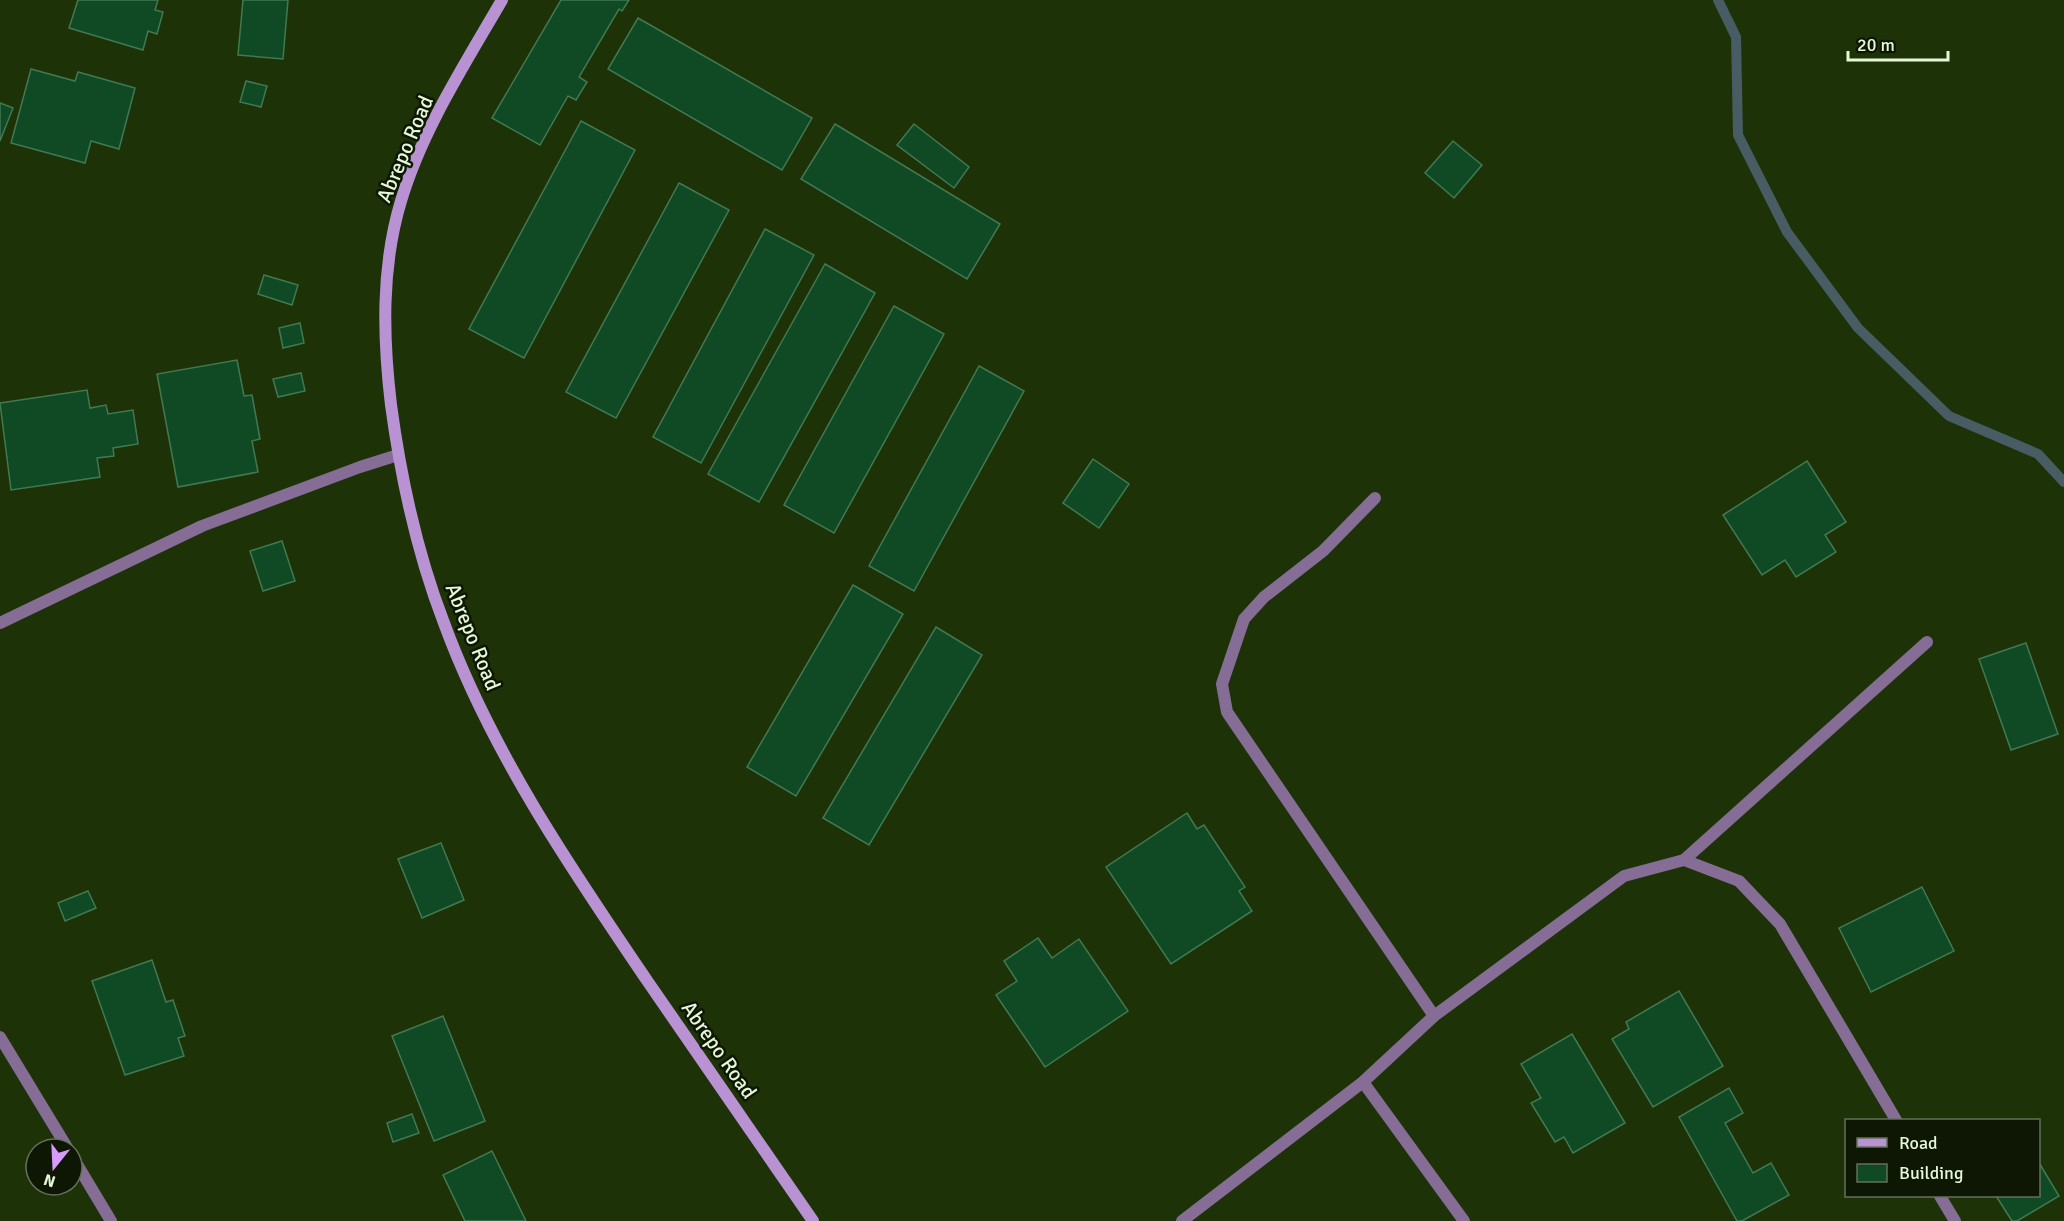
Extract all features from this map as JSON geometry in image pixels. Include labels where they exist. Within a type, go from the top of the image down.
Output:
[{"type":"main road","name":"Abrepo Road","points":[[502,0],[455,81],[423,146],[401,201],[388,260],[384,328],[398,455],[419,548],[444,624],[471,688],[530,800],[604,917],[813,1221]]},
{"type":"street","points":[[0,623],[202,526],[398,455]]},
{"type":"street","points":[[1375,498],[1323,551],[1264,597],[1244,620],[1222,684],[1227,712],[1434,1016]]},
{"type":"street","points":[[1182,1221],[1363,1082],[1434,1016],[1624,876],[1684,860],[1927,642]]},
{"type":"street","points":[[1684,860],[1739,881],[1780,924],[1895,1119]]},
{"type":"street","points":[[0,1036],[61,1137]]},
{"type":"street","points":[[1363,1082],[1464,1221]]},
{"type":"street","points":[[84,1176],[111,1221]]},
{"type":"street","points":[[1941,1197],[1955,1221]]},
{"type":"building","points":[[78,0],[158,0],[155,10],[163,12],[157,34],[148,31],[143,50],[69,28]]},
{"type":"building","points":[[243,0],[288,0],[283,59],[238,55]]},
{"type":"building","points":[[561,0],[629,0],[622,11],[619,9],[579,77],[587,82],[576,100],[568,96],[540,145],[492,118]]},
{"type":"building","points":[[638,18],[812,118],[782,170],[608,69]]},
{"type":"building","points":[[31,69],[75,81],[78,72],[135,88],[119,149],[91,141],[85,163],[11,143]]},
{"type":"building","points":[[246,81],[267,86],[261,107],[240,102]]},
{"type":"building","points":[[0,103],[13,108],[0,141]]},
{"type":"building","points":[[581,121],[635,150],[524,358],[469,329]]},
{"type":"building","points":[[835,124],[1000,224],[967,279],[801,179]]},
{"type":"building","points":[[914,124],[969,167],[954,188],[897,145]]},
{"type":"building","points":[[1453,141],[1482,165],[1454,198],[1425,173]]},
{"type":"building","points":[[679,183],[729,210],[616,418],[566,392]]},
{"type":"building","points":[[765,229],[814,255],[701,463],[653,437]]},
{"type":"building","points":[[825,264],[875,293],[759,502],[708,474]]},
{"type":"building","points":[[264,275],[298,285],[292,305],[258,294]]},
{"type":"building","points":[[894,306],[944,334],[834,533],[784,505]]},
{"type":"building","points":[[300,323],[304,343],[283,348],[279,328]]},
{"type":"building","points":[[237,360],[244,396],[252,395],[260,439],[252,441],[258,472],[178,487],[157,374]]},
{"type":"building","points":[[979,366],[1024,391],[914,591],[869,566]]},
{"type":"building","points":[[301,373],[305,391],[278,397],[273,379]]},
{"type":"building","points":[[87,390],[90,408],[106,405],[108,414],[133,410],[138,444],[113,448],[114,456],[97,458],[100,477],[11,490],[0,403]]},
{"type":"building","points":[[1093,459],[1129,484],[1099,528],[1063,503]]},
{"type":"building","points":[[1807,461],[1846,522],[1825,535],[1836,552],[1796,577],[1785,560],[1762,575],[1723,515]]},
{"type":"building","points":[[282,541],[295,581],[263,591],[250,551]]},
{"type":"building","points":[[853,585],[903,614],[796,796],[747,767]]},
{"type":"building","points":[[936,627],[982,655],[869,845],[823,818]]},
{"type":"building","points":[[2026,643],[2058,734],[2011,750],[1979,659]]},
{"type":"building","points":[[1187,813],[1197,829],[1204,825],[1245,887],[1239,891],[1252,911],[1171,964],[1106,867]]},
{"type":"building","points":[[441,843],[464,900],[422,918],[398,859]]},
{"type":"building","points":[[1922,887],[1954,951],[1871,992],[1839,928]]},
{"type":"building","points":[[88,891],[96,908],[65,921],[58,903]]},
{"type":"building","points":[[1038,938],[1052,958],[1079,939],[1128,1011],[1045,1067],[996,995],[1017,981],[1004,961]]},
{"type":"building","points":[[152,960],[166,1002],[173,1000],[185,1036],[178,1038],[184,1056],[125,1075],[92,981]]},
{"type":"building","points":[[1679,991],[1723,1066],[1653,1107],[1612,1039],[1629,1029],[1626,1022]]},
{"type":"building","points":[[443,1016],[485,1121],[434,1141],[392,1036]]},
{"type":"building","points":[[1572,1034],[1625,1123],[1573,1153],[1564,1137],[1555,1142],[1531,1103],[1541,1098],[1521,1064]]},
{"type":"building","points":[[1729,1088],[1743,1113],[1725,1123],[1753,1173],[1771,1163],[1789,1195],[1742,1221],[1737,1221],[1679,1117]]},
{"type":"building","points":[[412,1114],[419,1133],[393,1142],[387,1123]]},
{"type":"building","points":[[492,1151],[526,1221],[465,1221],[443,1175]]},
{"type":"building","points":[[2040,1164],[2059,1196],[2017,1221],[2012,1221],[1997,1197],[2040,1197]]},
{"type":"waterway","points":[[1718,0],[1736,37],[1738,135],[1787,232],[1858,328],[1949,416],[2038,454],[2064,482]]}]
